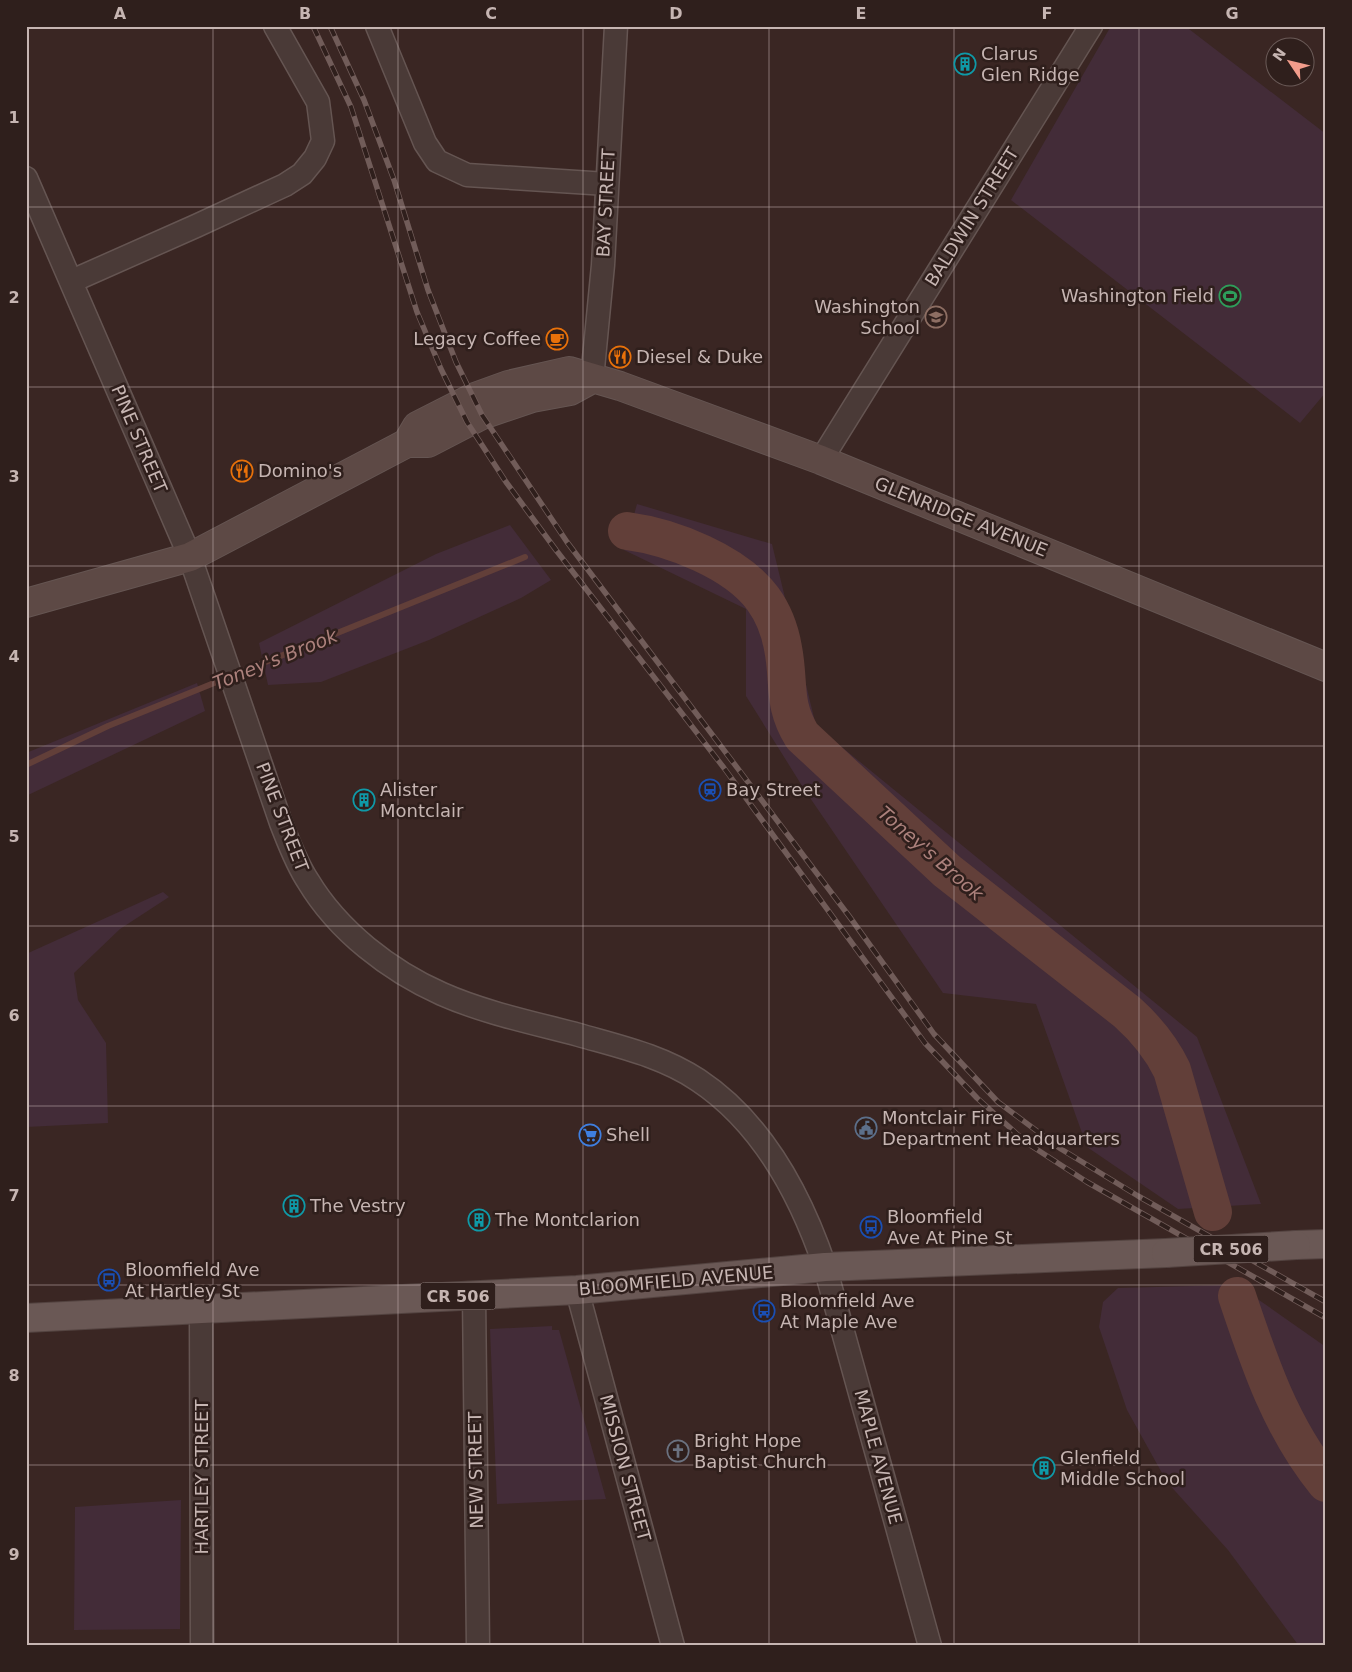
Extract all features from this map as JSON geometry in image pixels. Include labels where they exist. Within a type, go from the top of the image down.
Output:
[{"type":"main road","name":"BLOOMFIELD AVENUE","points":[[26,1318],[577,1290],[826,1267],[1166,1253],[1326,1244]]},
{"type":"street","points":[[72,281],[285,185],[302,174],[315,158],[323,141],[318,102],[275,26]]},
{"type":"street","points":[[377,26],[425,142],[437,161],[467,176],[607,184]]},
{"type":"street","name":"BAY STREET","points":[[592,379],[603,265],[616,26]]},
{"type":"street","name":"BALDWIN STREET","points":[[821,460],[1091,26]]},
{"type":"street","name":"PINE STREET","points":[[26,178],[190,557],[281,823],[298,865],[320,899],[346,928],[385,961],[411,979],[443,995],[478,1007],[645,1054],[660,1059],[698,1080],[738,1115],[775,1160],[808,1223],[826,1267]]},
{"type":"street","points":[[26,603],[190,557],[408,443],[428,443],[482,415],[532,398],[570,391],[592,379]]},
{"type":"street","name":"GLENRIDGE AVENUE","points":[[592,379],[620,386],[821,460],[1326,667]]},
{"type":"street","name":"MAPLE AVENUE","points":[[826,1267],[930,1646]]},
{"type":"street","name":"MISSION STREET","points":[[577,1290],[673,1646]]},
{"type":"street","name":"NEW STREET","points":[[474,1295],[478,1646]]},
{"type":"street","name":"HARTLEY STREET","points":[[201,1309],[202,1646]]},
{"type":"shaded area","name":"Washington Field","points":[[1111,26],[1185,26],[1326,134],[1326,392],[1300,423],[1011,200]]},
{"type":"shaded area","points":[[637,504],[772,544],[816,726],[1197,1037],[1261,1204],[1178,1209],[1087,1147],[1036,1004],[943,993],[804,789],[746,696],[746,609],[624,550]]},
{"type":"shaded area","points":[[510,525],[551,580],[521,598],[429,640],[321,682],[268,685],[259,643],[436,554]]},
{"type":"shaded area","points":[[197,683],[205,711],[26,796],[26,753]]},
{"type":"shaded area","points":[[163,892],[169,897],[120,929],[74,973],[78,1000],[106,1043],[108,1123],[26,1127],[26,954]]},
{"type":"shaded area","points":[[1232,1285],[1259,1300],[1326,1347],[1326,1646],[1299,1646],[1228,1550],[1167,1482],[1127,1410],[1099,1327],[1103,1302],[1118,1288]]},
{"type":"shaded area","points":[[552,1326],[552,1330],[559,1330],[606,1499],[497,1504],[490,1329]]},
{"type":"shaded area","points":[[181,1500],[180,1629],[74,1630],[75,1507]]},
{"type":"waterway","name":"Toney's Brook","points":[[627,531],[663,539],[702,553],[737,574],[751,586],[767,605],[778,629],[785,661],[789,703],[802,736],[947,871],[1127,1012],[1147,1032],[1172,1070],[1213,1212]]},
{"type":"waterway","name":"Toney's Brook","points":[[26,765],[108,726],[525,557]]},
{"type":"waterway","name":"Toney's Brook","points":[[1237,1296],[1273,1394],[1296,1440],[1326,1483]]},
{"type":"railway","points":[[313,26],[351,107],[417,312],[441,369],[467,422],[506,482],[556,550],[724,768],[925,1043],[977,1098],[1027,1143],[1087,1182],[1326,1318]]},
{"type":"railway","points":[[330,26],[364,100],[394,180],[428,290],[456,362],[482,415],[567,542],[849,916],[934,1034],[998,1102],[1061,1149],[1138,1196],[1326,1302]]},
{"type":"place","name":"Clarus Glen Ridge","points":[[965,64]]},
{"type":"place","name":"Washington Field","points":[[1230,296]]},
{"type":"place","name":"Washington School","points":[[936,317]]},
{"type":"place","name":"Legacy Coffee","points":[[557,339]]},
{"type":"place","name":"Diesel & Duke","points":[[620,357]]},
{"type":"place","name":"Domino's","points":[[242,471]]},
{"type":"place","name":"Bay Street","points":[[710,790]]},
{"type":"place","name":"Alister Montclair","points":[[364,800]]},
{"type":"place","name":"Montclair Fire Department Headquarters","points":[[866,1128]]},
{"type":"place","name":"Shell","points":[[590,1135]]},
{"type":"place","name":"The Vestry","points":[[294,1206]]},
{"type":"place","name":"The Montclarion","points":[[479,1220]]},
{"type":"place","name":"Bloomfield Ave At Pine St","points":[[871,1227]]},
{"type":"place","name":"Bloomfield Ave At Hartley St","points":[[109,1280]]},
{"type":"place","name":"Bloomfield Ave At Maple Ave","points":[[764,1311]]},
{"type":"place","name":"Bright Hope Baptist Church","points":[[678,1451]]},
{"type":"place","name":"Glenfield Middle School","points":[[1044,1468]]}]
